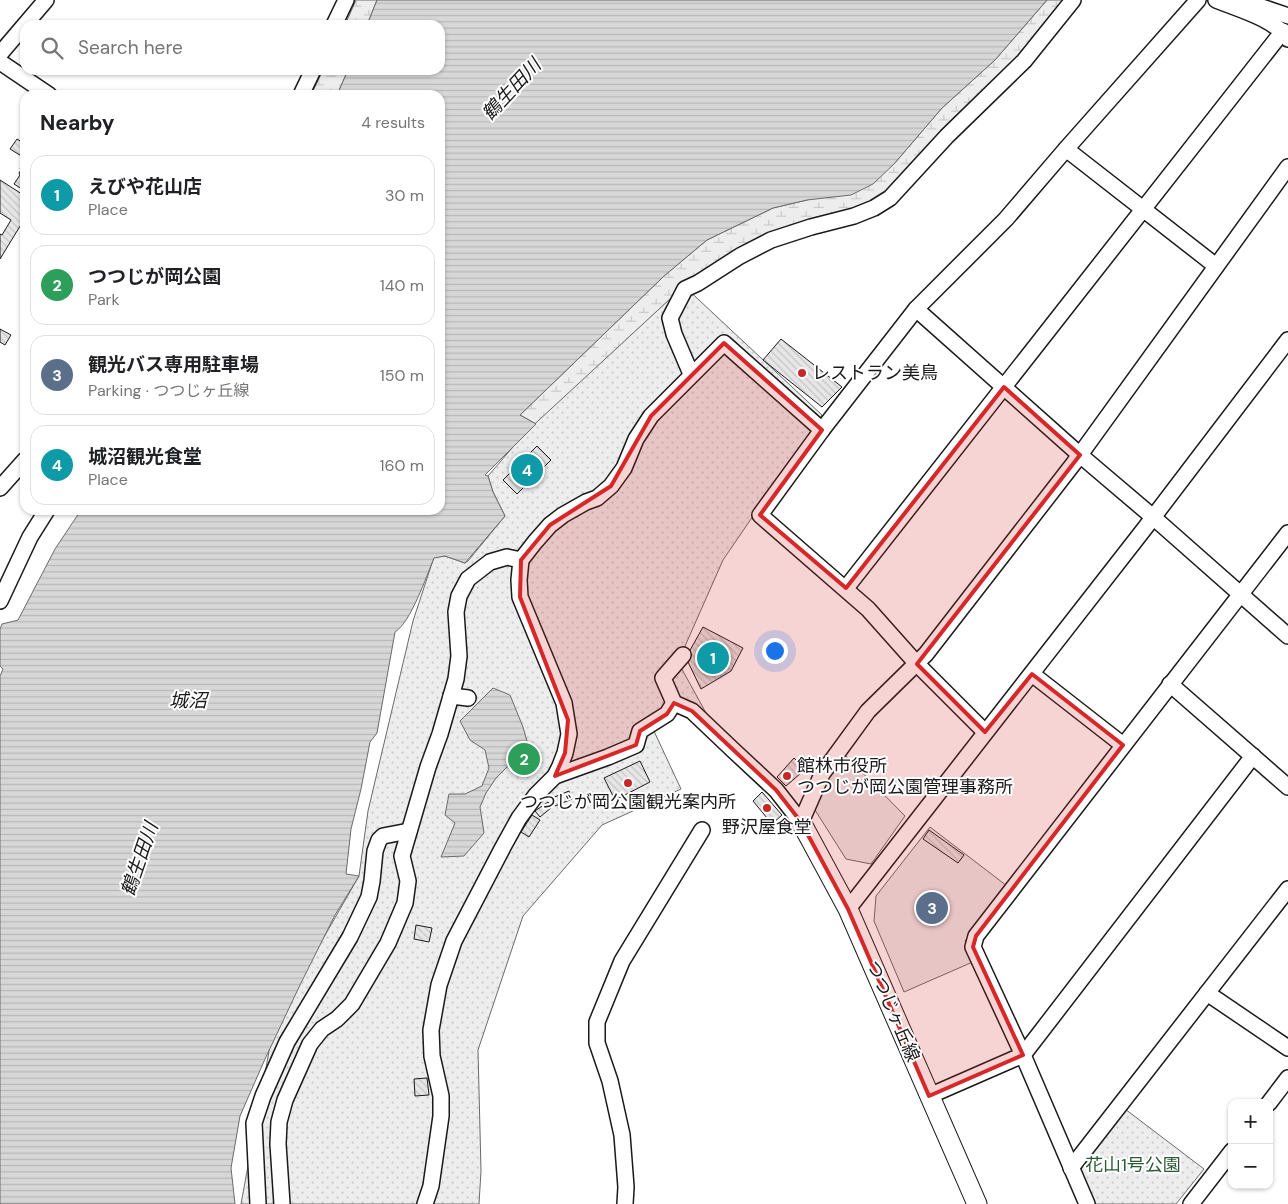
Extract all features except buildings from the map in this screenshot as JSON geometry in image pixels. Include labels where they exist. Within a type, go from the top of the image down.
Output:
[{"type":"main road","name":"つつじヶ丘線","points":[[801,822],[848,909],[977,1204]]},
{"type":"street","points":[[29,20],[46,0]]},
{"type":"street","points":[[336,20],[346,0]]},
{"type":"street","points":[[691,374],[674,334],[670,318],[685,289],[771,240],[854,216],[874,208],[890,198],[947,136],[1024,61],[1073,0]]},
{"type":"street","points":[[985,732],[917,664],[868,609],[760,515],[822,430],[916,309],[1006,219],[1198,0]]},
{"type":"street","points":[[846,588],[1143,208],[1286,35],[1272,23],[1216,0]]},
{"type":"street","points":[[1243,0],[1288,16]]},
{"type":"street","points":[[0,54],[20,31]]},
{"type":"street","points":[[0,62],[42,90]]},
{"type":"street","points":[[303,90],[311,75]]},
{"type":"street","points":[[1066,149],[1216,266]]},
{"type":"street","points":[[682,654],[663,678],[674,703],[692,710],[776,790],[801,822],[822,774],[833,758],[868,711],[902,676],[917,664],[1080,455],[1288,167]]},
{"type":"street","points":[[916,309],[1288,636]]},
{"type":"street","points":[[848,909],[1032,674],[1288,340]]},
{"type":"street","points":[[425,1204],[432,1178],[441,1116],[441,1096],[432,1056],[431,1030],[439,985],[454,941],[519,818],[536,795],[554,776],[565,753],[569,734],[564,702],[520,597],[521,560],[550,525],[575,507],[597,498],[610,486],[624,468],[636,439],[651,416],[724,343],[822,430]]},
{"type":"street","points":[[0,488],[20,466]]},
{"type":"street","points":[[0,601],[30,537],[44,515]]},
{"type":"street","points":[[1087,1204],[1023,1055],[973,947],[976,936],[1288,533]]},
{"type":"street","points":[[282,1204],[278,1144],[279,1122],[285,1100],[310,1044],[322,1029],[337,1019],[352,1004],[388,944],[407,898],[408,881],[402,856],[456,679],[459,656],[456,612],[459,596],[468,579],[490,562],[507,557],[521,560]]},
{"type":"street","points":[[1032,674],[1123,745]]},
{"type":"street","points":[[1170,684],[1288,787]]},
{"type":"street","points":[[451,696],[468,698]]},
{"type":"street","points":[[554,776],[636,745],[640,731],[666,714],[674,703]]},
{"type":"street","points":[[929,1096],[1023,1055],[1253,756]]},
{"type":"street","points":[[626,1204],[622,1135],[610,1081],[597,1043],[598,1022],[622,961],[702,830]]},
{"type":"street","points":[[258,1204],[254,1123],[263,1096],[287,1042],[350,937],[369,897],[375,851],[379,840],[383,836],[409,831]]},
{"type":"street","points":[[1071,1168],[1288,889]]},
{"type":"street","points":[[1208,993],[1288,1048]]},
{"type":"street","points":[[1272,1099],[1288,1078]]},
{"type":"street","points":[[1191,1204],[1228,1157]]},
{"type":"highlighted area","points":[[724,343],[822,430],[760,515],[846,588],[1004,387],[1080,455],[917,664],[985,732],[1032,674],[1123,745],[976,936],[973,947],[1023,1055],[929,1096],[848,909],[801,822],[776,790],[692,711],[674,703],[667,714],[640,731],[636,745],[555,776],[565,753],[568,720],[520,597],[521,560],[550,525],[611,486],[651,416]]},
{"type":"shaded area","points":[[844,754],[905,816],[871,864],[846,859],[815,810],[823,783]]},
{"type":"shaded area","points":[[930,827],[1007,886],[965,941],[975,961],[904,992],[874,921],[876,896]]},
{"type":"green space","points":[[356,0],[377,0],[369,20],[347,20]]},
{"type":"green space","points":[[1047,0],[1066,0],[1038,37],[879,200],[684,286],[536,424],[520,415],[664,276],[707,240],[773,208],[807,200],[894,164],[942,108],[995,60]]},
{"type":"green space","points":[[321,75],[346,75],[339,90],[313,90]]},
{"type":"green space","points":[[684,286],[822,415],[723,560],[678,662],[706,713],[694,723],[681,712],[653,729],[681,789],[602,825],[523,916],[478,1050],[481,1171],[479,1204],[241,1204],[274,1024],[359,876],[368,811],[413,621],[434,557],[445,556],[465,563],[468,561],[505,516],[493,492],[488,476],[525,433]]},
{"type":"green space","name":"花山1号公園","points":[[1125,1109],[1204,1169],[1176,1204],[1094,1204],[1081,1173],[1082,1166]]},
{"type":"water","name":"城沼","points":[[377,0],[1047,0],[995,60],[942,108],[894,164],[873,184],[851,195],[807,200],[773,208],[707,240],[664,276],[520,415],[536,424],[485,475],[488,476],[493,492],[505,516],[465,563],[445,556],[434,558],[407,619],[395,632],[377,733],[370,742],[351,829],[346,874],[359,876],[335,915],[300,985],[240,1116],[231,1168],[235,1204],[0,1204],[0,676],[3,669],[0,666],[0,629],[2,624],[18,620],[55,549],[78,515],[445,515],[445,90],[339,90],[346,75],[445,75],[445,20],[369,20]]},
{"type":"water","points":[[493,688],[510,695],[523,727],[530,752],[512,762],[496,778],[486,793],[480,807],[484,833],[464,856],[441,857],[455,823],[445,815],[449,794],[465,794],[482,786],[489,768],[485,750],[470,740],[460,721]]},
{"type":"place","name":"レストラン美鳥","points":[[802,373]]},
{"type":"place","name":"城沼観光食堂","points":[[527,470]]},
{"type":"place","name":"えびや花山店","points":[[713,658]]},
{"type":"place","name":"つつじが岡公園","points":[[524,759]]},
{"type":"place","name":"館林市役所 つつじが岡公園管理事務所","points":[[787,776]]},
{"type":"place","name":"つつじが岡公園観光案内所","points":[[628,783]]},
{"type":"place","name":"野沢屋食堂","points":[[767,808]]},
{"type":"place","name":"観光バス専用駐車場","points":[[932,908]]},
{"type":"water label","name":"鶴生田川","points":[[511,89]]},
{"type":"water label","name":"鶴生田川","points":[[139,859]]}]
